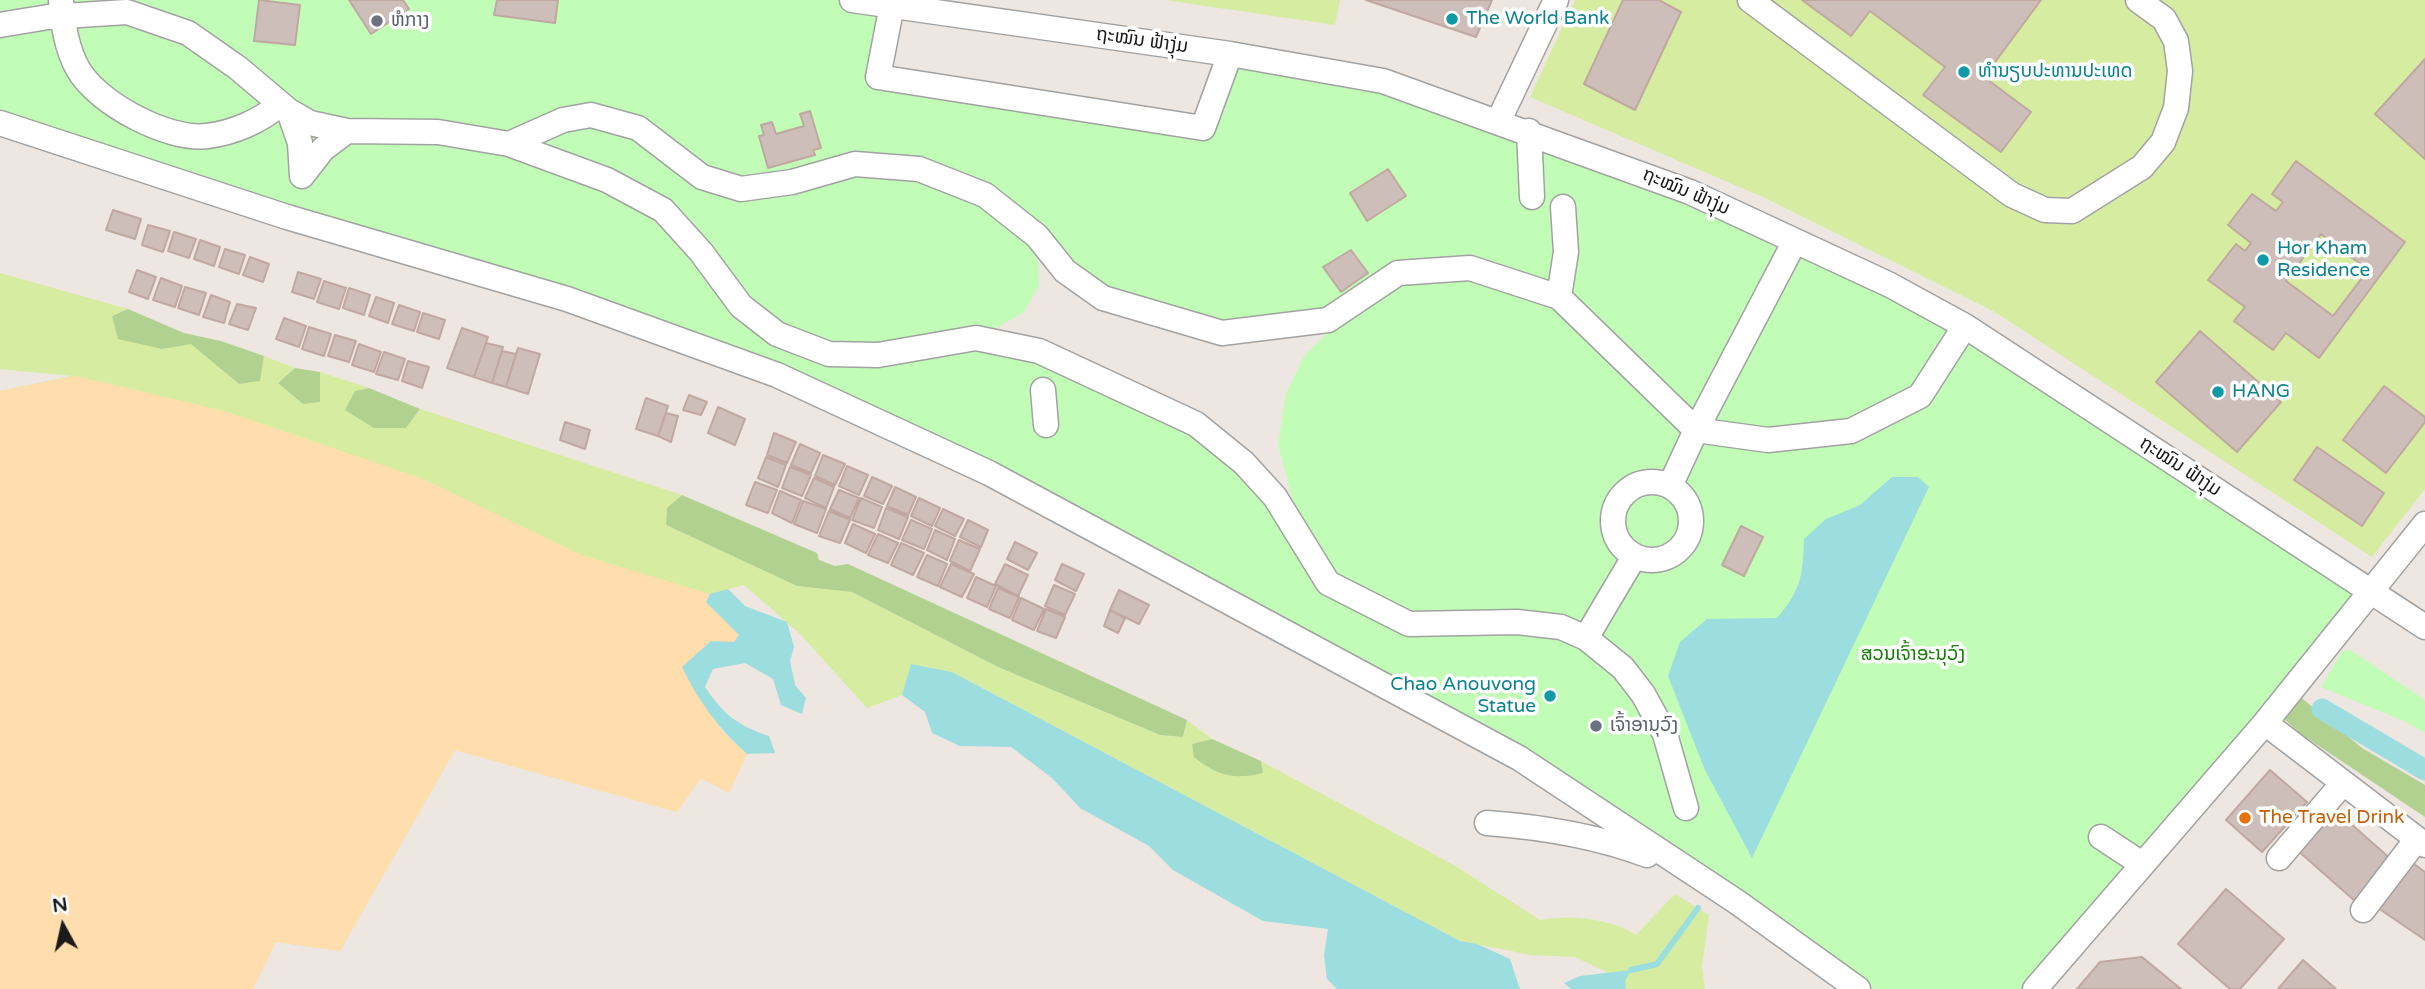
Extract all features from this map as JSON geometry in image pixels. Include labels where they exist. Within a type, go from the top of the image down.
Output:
[{"type":"street","name":"ຖະໝົນ ຟ້າງຸ່ມ","points":[[852,0],[892,3],[1363,76],[1499,120],[1689,192],[1890,285],[1965,326],[2425,627]]},
{"type":"street","points":[[1499,120],[1556,0]]},
{"type":"street","points":[[1750,0],[2012,195],[2045,210],[2072,211],[2142,167],[2163,142],[2176,108],[2180,71],[2176,41],[2164,19],[2138,0]]},
{"type":"street","points":[[892,3],[878,76],[1203,128],[1230,54]]},
{"type":"street","points":[[66,5],[78,69],[112,107],[176,132],[206,136],[266,117],[285,108]]},
{"type":"street","points":[[0,25],[66,5],[128,12],[188,33],[238,68],[285,108],[310,123],[347,131],[438,132],[509,144],[607,180],[663,210],[701,252],[741,306],[777,334],[829,354],[878,355],[976,338],[1039,351],[1196,424],[1244,463],[1275,497],[1328,583],[1409,624],[1517,622],[1561,628],[1586,638],[1615,661],[1643,694],[1665,734],[1686,808]]},
{"type":"street","points":[[285,108],[300,143],[302,176],[323,149],[347,131]]},
{"type":"street","points":[[509,144],[564,120],[591,115],[638,128],[702,177],[741,189],[792,181],[855,164],[919,169],[985,195],[1037,236],[1065,271],[1103,298],[1223,333],[1328,320],[1398,273],[1470,268],[1559,297],[1696,430],[1768,440],[1851,431],[1920,396],[1965,326]]},
{"type":"street","points":[[0,123],[287,217],[567,299],[777,375],[989,472],[1507,752],[1686,869],[1858,989]]},
{"type":"street","points":[[1529,131],[1532,197]]},
{"type":"street","points":[[1559,297],[1566,252],[1563,207]]},
{"type":"street","points":[[1671,484],[1696,430],[1795,241]]},
{"type":"street","points":[[1043,390],[1046,425]]},
{"type":"street","points":[[1636,483],[1671,484],[1690,503],[1691,536],[1667,559],[1634,558],[1614,536],[1614,505],[1636,483]]},
{"type":"street","points":[[2035,989],[2265,723],[2425,524]]},
{"type":"street","points":[[1586,638],[1634,558]]},
{"type":"street","points":[[2265,723],[2421,842],[2363,909]]},
{"type":"street","points":[[2279,858],[2343,783]]},
{"type":"street","points":[[1487,823],[1521,826],[1620,845],[1686,869]]},
{"type":"street","points":[[2101,837],[2142,864]]},
{"type":"green space","name":"ສວນເຈົ້າອະນຸວົງ","points":[[0,0],[852,0],[890,6],[878,76],[1203,128],[1230,54],[1383,81],[1890,285],[2371,591],[2035,989],[1858,989],[1519,758],[777,375],[0,125]],"holes":[[[1037,238],[1103,298],[1222,333],[1332,329],[1304,356],[1286,394],[1278,445],[1295,508],[1196,424],[977,338],[1023,313],[1039,286]]]},
{"type":"green space","points":[[1165,0],[1340,0],[1335,25]]},
{"type":"green space","points":[[1575,0],[2425,0],[2425,489],[2372,557],[1993,311],[1765,198],[1530,97]]},
{"type":"green space","points":[[0,273],[128,309],[112,316],[162,349],[191,343],[239,384],[260,381],[264,356],[295,368],[278,383],[319,402],[320,372],[369,388],[355,391],[406,428],[420,409],[682,495],[667,509],[666,525],[797,586],[852,592],[998,667],[1160,735],[1183,737],[1187,720],[1212,739],[1193,744],[1263,773],[1261,761],[1454,865],[1540,920],[1564,917],[1590,919],[1615,925],[1636,935],[1675,894],[1709,915],[1702,967],[1705,989],[1626,989],[1625,981],[1575,957],[1531,955],[1460,941],[952,672],[911,664],[902,695],[867,708],[800,634],[744,585],[710,594],[739,635],[682,667],[723,732],[747,754],[729,793],[701,778],[677,812],[455,750],[340,951],[276,942],[253,989],[0,989],[0,391],[72,376],[0,369]]},
{"type":"green space","points":[[128,309],[184,333],[221,341],[264,356],[260,381],[239,384],[191,344],[162,349],[118,339],[112,316]]},
{"type":"green space","points":[[295,368],[320,372],[320,402],[303,404],[278,383]]},
{"type":"green space","points":[[369,388],[420,409],[406,428],[374,428],[345,410],[355,391]]},
{"type":"green space","points":[[682,495],[817,553],[819,560],[835,566],[848,564],[1187,720],[1183,737],[1160,735],[998,667],[852,592],[797,586],[666,525],[667,508]]},
{"type":"green space","points":[[2350,650],[2425,700],[2425,733],[2404,721],[2321,687],[2342,651]]},
{"type":"green space","points":[[2292,690],[2362,748],[2425,785],[2425,817],[2301,734],[2275,711]]},
{"type":"green space","points":[[1212,739],[1261,761],[1263,773],[1226,775],[1194,757],[1192,744]]},
{"type":"sand","points":[[76,376],[224,411],[423,479],[581,555],[710,594],[707,603],[739,635],[734,642],[682,667],[723,732],[747,754],[729,793],[701,778],[677,812],[455,750],[340,951],[276,942],[253,989],[0,989],[0,391]]},
{"type":"water","points":[[1892,477],[1918,477],[1929,487],[1752,858],[1705,770],[1668,676],[1680,642],[1707,619],[1777,618],[1799,582],[1804,539],[1826,519],[1860,505]]},
{"type":"water","points":[[728,589],[745,606],[787,622],[794,647],[790,661],[795,685],[806,698],[802,714],[781,705],[773,679],[745,663],[713,669],[705,687],[732,718],[769,736],[775,753],[747,754],[710,714],[682,667],[711,641],[734,642],[739,635],[706,602],[710,594]]},
{"type":"water","points":[[911,664],[952,672],[1460,941],[1477,944],[1510,959],[1520,989],[1337,989],[1327,979],[1324,955],[1328,929],[1263,921],[1173,870],[1149,846],[1080,808],[1052,778],[1011,747],[960,746],[932,733],[925,712],[902,695]]},
{"type":"water","points":[[1631,970],[1625,981],[1626,989],[1571,989],[1564,983],[1580,976]]},
{"type":"building","points":[[259,0],[300,5],[295,45],[254,41]]},
{"type":"building","name":"ຫໍກາງ","points":[[349,0],[403,0],[409,9],[371,34]]},
{"type":"building","points":[[497,0],[558,0],[555,23],[494,15]]},
{"type":"building","name":"The World Bank","points":[[1366,0],[1492,0],[1476,37]]},
{"type":"building","points":[[1623,0],[1659,0],[1681,12],[1635,110],[1584,84]]},
{"type":"building","name":"ທຳນຽບປະທານປະເທດ","points":[[1802,0],[2041,0],[1984,77],[2031,112],[2001,152],[1923,95],[1945,67],[1870,11],[1851,36]]},
{"type":"building","points":[[2425,59],[2425,159],[2375,114]]},
{"type":"building","points":[[810,111],[821,148],[813,150],[815,155],[768,168],[759,136],[764,135],[761,125],[772,122],[776,134],[804,126],[800,114]]},
{"type":"building","name":"Hor Kham Residence","points":[[2296,161],[2405,242],[2319,358],[2286,333],[2273,350],[2234,321],[2245,307],[2208,280],[2236,244],[2245,251],[2251,243],[2228,225],[2252,194],[2276,211],[2283,202],[2272,194]],"holes":[[[2321,234],[2368,270],[2333,316],[2286,281]]]},
{"type":"building","points":[[1388,169],[1406,196],[1367,221],[1350,193]]},
{"type":"building","points":[[113,210],[141,219],[135,239],[106,230]]},
{"type":"building","points":[[148,225],[170,231],[163,252],[142,245]]},
{"type":"building","points":[[174,232],[196,239],[189,258],[168,251]]},
{"type":"building","points":[[200,240],[220,247],[214,266],[194,259]]},
{"type":"building","points":[[225,249],[245,255],[239,274],[219,267]]},
{"type":"building","points":[[1351,250],[1368,273],[1341,292],[1323,267]]},
{"type":"building","points":[[250,257],[269,264],[263,282],[243,275]]},
{"type":"building","points":[[137,270],[156,277],[148,299],[129,292]]},
{"type":"building","points":[[298,272],[321,279],[314,299],[292,292]]},
{"type":"building","points":[[161,278],[182,286],[175,307],[153,300]]},
{"type":"building","points":[[324,281],[346,288],[339,309],[317,302]]},
{"type":"building","points":[[185,287],[206,293],[199,315],[178,308]]},
{"type":"building","points":[[349,288],[370,295],[364,315],[343,308]]},
{"type":"building","points":[[211,295],[230,302],[224,323],[203,317]]},
{"type":"building","points":[[376,297],[394,303],[388,323],[369,316]]},
{"type":"building","points":[[237,304],[256,308],[248,330],[229,324]]},
{"type":"building","points":[[399,305],[420,312],[414,331],[392,324]]},
{"type":"building","points":[[423,313],[445,320],[439,339],[417,332]]},
{"type":"building","points":[[284,318],[306,326],[299,347],[276,339]]},
{"type":"building","points":[[309,327],[331,334],[324,356],[302,349]]},
{"type":"building","points":[[462,328],[488,337],[474,377],[447,368]]},
{"type":"building","name":"HANG","points":[[2200,331],[2281,402],[2237,452],[2156,382]]},
{"type":"building","points":[[335,335],[356,341],[349,362],[328,356]]},
{"type":"building","points":[[486,343],[503,347],[492,383],[474,377]]},
{"type":"building","points":[[359,344],[381,352],[374,372],[352,365]]},
{"type":"building","points":[[518,348],[540,354],[528,394],[506,387]]},
{"type":"building","points":[[502,351],[516,354],[506,387],[492,383]]},
{"type":"building","points":[[384,352],[405,359],[398,380],[376,374]]},
{"type":"building","points":[[408,361],[429,367],[422,388],[402,381]]},
{"type":"building","points":[[2384,386],[2425,417],[2425,422],[2386,473],[2343,440]]},
{"type":"building","points":[[689,395],[707,402],[701,415],[683,410]]},
{"type":"building","points":[[646,398],[668,406],[658,436],[636,429]]},
{"type":"building","points":[[718,407],[745,419],[735,445],[708,433]]},
{"type":"building","points":[[666,413],[678,416],[671,442],[658,436]]},
{"type":"building","points":[[565,422],[590,430],[585,449],[560,440]]},
{"type":"building","points":[[774,433],[796,442],[787,463],[767,455]]},
{"type":"building","points":[[800,444],[820,453],[811,473],[791,465]]},
{"type":"building","points":[[2317,447],[2384,493],[2362,526],[2294,480]]},
{"type":"building","points":[[823,455],[845,464],[835,485],[815,476]]},
{"type":"building","points":[[766,457],[786,465],[778,487],[758,478]]},
{"type":"building","points":[[847,466],[868,475],[859,495],[839,486]]},
{"type":"building","points":[[790,467],[811,475],[802,496],[782,488]]},
{"type":"building","points":[[872,477],[892,486],[883,504],[864,496]]},
{"type":"building","points":[[814,478],[834,487],[826,508],[805,498]]},
{"type":"building","points":[[755,482],[777,490],[768,513],[746,505]]},
{"type":"building","points":[[895,487],[916,497],[908,515],[887,506]]},
{"type":"building","points":[[839,490],[859,498],[850,518],[830,509]]},
{"type":"building","points":[[780,491],[801,500],[792,523],[772,513]]},
{"type":"building","points":[[861,498],[882,507],[874,528],[852,520]]},
{"type":"building","points":[[919,498],[940,508],[932,526],[911,516]]},
{"type":"building","points":[[803,501],[826,509],[817,533],[794,524]]},
{"type":"building","points":[[886,508],[908,517],[899,539],[878,530]]},
{"type":"building","points":[[943,509],[964,519],[955,536],[935,526]]},
{"type":"building","points":[[829,511],[850,520],[840,543],[819,536]]},
{"type":"building","points":[[911,520],[932,529],[924,549],[902,540]]},
{"type":"building","points":[[968,520],[988,530],[981,547],[960,537]]},
{"type":"building","points":[[853,524],[875,534],[866,553],[845,543]]},
{"type":"building","points":[[1741,526],[1763,537],[1744,576],[1722,565]]},
{"type":"building","points":[[935,530],[955,539],[947,560],[927,550]]},
{"type":"building","points":[[878,534],[898,543],[888,563],[868,555]]},
{"type":"building","points":[[959,540],[980,549],[970,571],[950,561]]},
{"type":"building","points":[[1015,542],[1037,553],[1028,570],[1007,559]]},
{"type":"building","points":[[901,543],[924,553],[913,575],[891,565]]},
{"type":"building","points":[[927,555],[947,564],[938,586],[917,577]]},
{"type":"building","points":[[951,564],[974,574],[962,597],[940,587]]},
{"type":"building","points":[[1005,564],[1028,575],[1018,596],[995,584]]},
{"type":"building","points":[[1062,564],[1084,574],[1076,591],[1055,580]]},
{"type":"building","points":[[976,577],[996,586],[987,607],[967,598]]},
{"type":"building","points":[[1054,585],[1075,594],[1065,615],[1045,606]]},
{"type":"building","points":[[998,588],[1019,597],[1010,618],[989,609]]},
{"type":"building","points":[[1119,590],[1149,605],[1139,624],[1110,610]]},
{"type":"building","points":[[1021,598],[1044,609],[1034,630],[1012,620]]},
{"type":"building","points":[[1046,609],[1065,617],[1056,638],[1037,631]]},
{"type":"building","points":[[1110,610],[1125,618],[1118,633],[1104,626]]},
{"type":"building","points":[[2270,770],[2307,802],[2262,852],[2226,820]]},
{"type":"building","points":[[2333,808],[2393,861],[2356,902],[2296,849]]},
{"type":"building","points":[[2410,861],[2425,872],[2425,940],[2378,908]]},
{"type":"building","points":[[2226,889],[2284,939],[2240,989],[2230,989],[2178,944]]},
{"type":"building","points":[[2142,957],[2181,989],[2077,989],[2100,962]]},
{"type":"building","points":[[2303,960],[2336,989],[2278,989]]},
{"type":"waterway","points":[[2322,709],[2425,770]]},
{"type":"waterway","points":[[1631,970],[1657,964],[1698,908]]},
{"type":"place","name":"The World Bank","points":[[1452,19]]},
{"type":"place","name":"ຫໍກາງ","points":[[377,21]]},
{"type":"place","name":"ທຳນຽບປະທານປະເທດ","points":[[1964,72]]},
{"type":"place","name":"Hor Kham Residence","points":[[2263,260]]},
{"type":"place","name":"HANG","points":[[2218,392]]},
{"type":"place","name":"Chao Anouvong Statue","points":[[1550,696]]},
{"type":"place","name":"ເຈົ້າອານຸວົງ","points":[[1596,726]]},
{"type":"place","name":"The Travel Drink","points":[[2245,818]]}]
